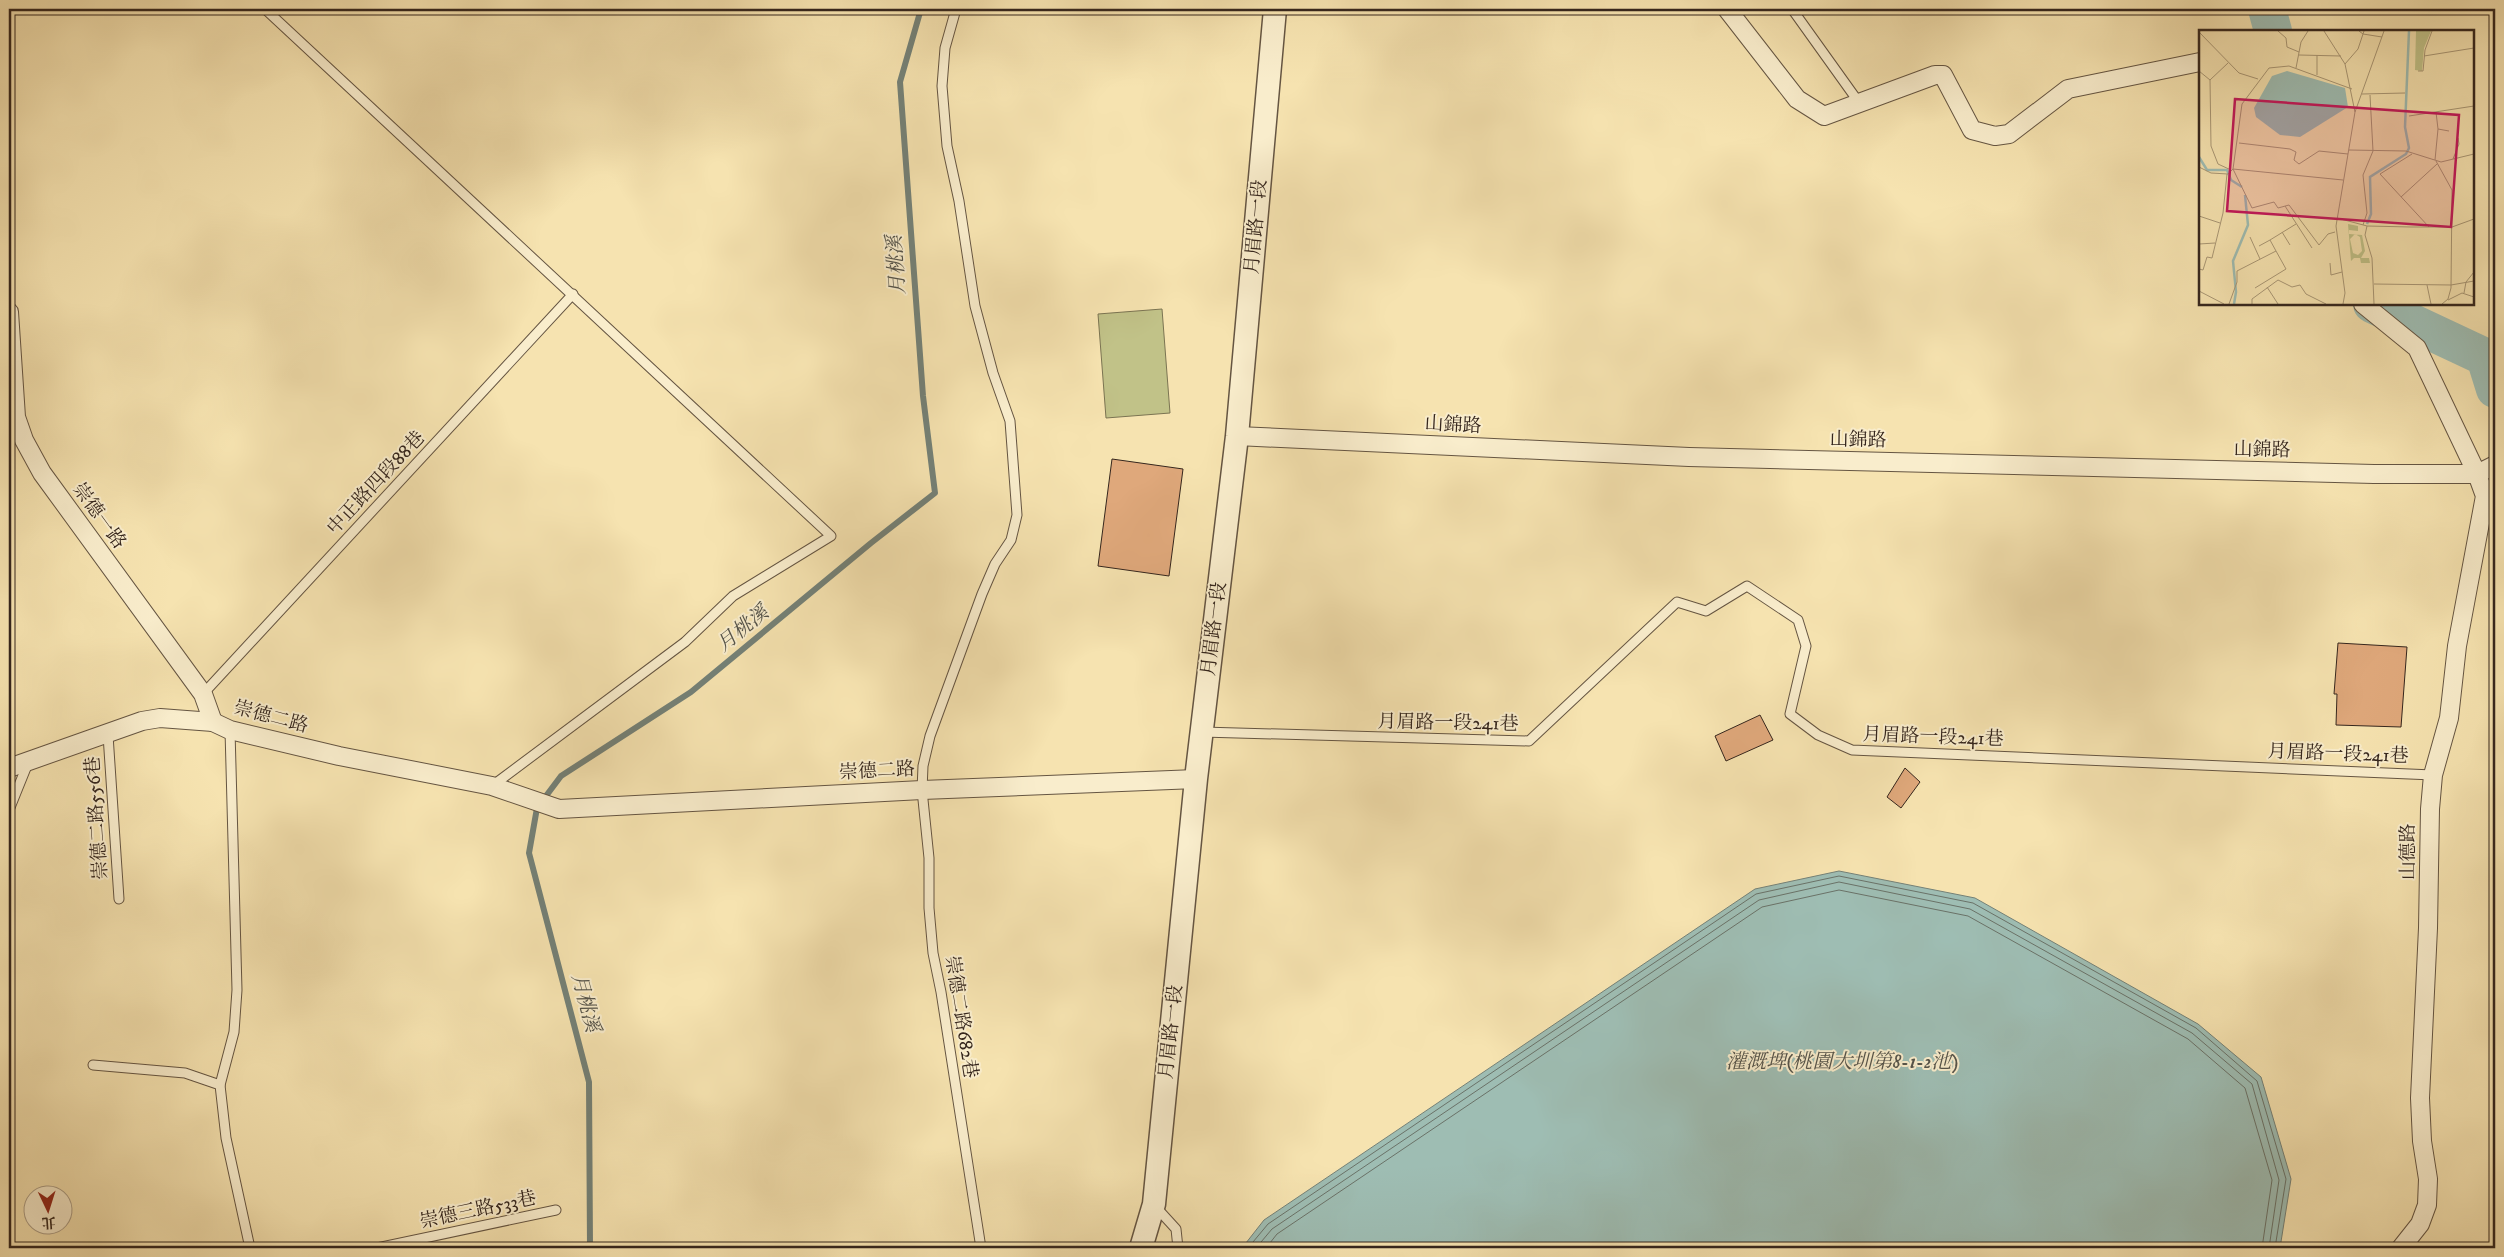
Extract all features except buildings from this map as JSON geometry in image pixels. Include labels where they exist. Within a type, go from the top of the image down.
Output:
[{"type":"street","name":"月眉路一段","points":[[1141,1248],[1154,1204],[1196,779],[1237,436],[1275,9]]},
{"type":"street","points":[[1727,9],[1797,99],[1824,116],[1935,75],[1944,75],[1972,130],[1995,136],[2010,134],[2068,89],[2199,62]]},
{"type":"street","name":"山德路","points":[[2364,305],[2416,348],[2477,474],[2485,496],[2457,646],[2449,718],[2433,775],[2430,809],[2428,928],[2420,1098],[2422,1141],[2428,1179],[2427,1205],[2420,1224],[2401,1248]]},
{"type":"street","name":"崇德一路","points":[[9,312],[16,417],[24,440],[42,473],[203,694],[213,722]]},
{"type":"street","name":"山錦路","points":[[1237,436],[1690,457],[2374,474],[2477,474]]},
{"type":"street","points":[[2477,474],[2495,465]]},
{"type":"street","name":"崇德二路","points":[[9,768],[108,735],[142,721],[160,718],[213,722],[230,730],[339,756],[492,786],[559,810],[922,790],[1196,779]]},
{"type":"lane","points":[[265,9],[832,536],[733,596],[686,642],[492,786]]},
{"type":"lane","name":"崇德二路682巷","points":[[956,9],[945,48],[942,86],[947,146],[959,201],[975,306],[993,373],[1010,421],[1017,515],[1011,540],[995,564],[930,736],[924,766],[922,790],[929,858],[929,908],[934,953],[981,1248]]},
{"type":"lane","points":[[1792,9],[1860,104]]},
{"type":"lane","name":"中正路四段88巷","points":[[203,694],[573,294]]},
{"type":"lane","name":"月眉路一段241巷","points":[[1202,732],[1529,741],[1677,602],[1706,611],[1747,586],[1798,620],[1806,646],[1790,714],[1818,736],[1852,750],[2433,775]]},
{"type":"lane","points":[[230,730],[237,990],[234,1032],[220,1085],[226,1138],[250,1248]]},
{"type":"lane","name":"崇德二路556巷","points":[[108,735],[119,899]]},
{"type":"lane","points":[[9,810],[28,763]]},
{"type":"lane","points":[[93,1065],[185,1073],[220,1085]]},
{"type":"lane","points":[[1154,1204],[1176,1229],[1178,1248]]},
{"type":"lane","name":"崇德三路533巷","points":[[377,1248],[556,1210]]},
{"type":"green space","points":[[1162,309],[1170,413],[1106,418],[1098,314]]},
{"type":"water","name":"灌溉埤(桃園大圳第8-1-2池)","points":[[1839,871],[1975,898],[2198,1024],[2261,1077],[2291,1179],[2280,1248],[1242,1248],[1264,1220],[1755,889]]},
{"type":"waterway","name":"月桃溪","points":[[590,1248],[589,1082],[529,853],[537,808],[561,776],[691,692],[871,543],[935,493],[923,396],[900,82],[921,9]]},
{"type":"waterway","points":[[2267,9],[2273,30]]},
{"type":"waterway","points":[[2374,305],[2485,357],[2495,389]]}]
